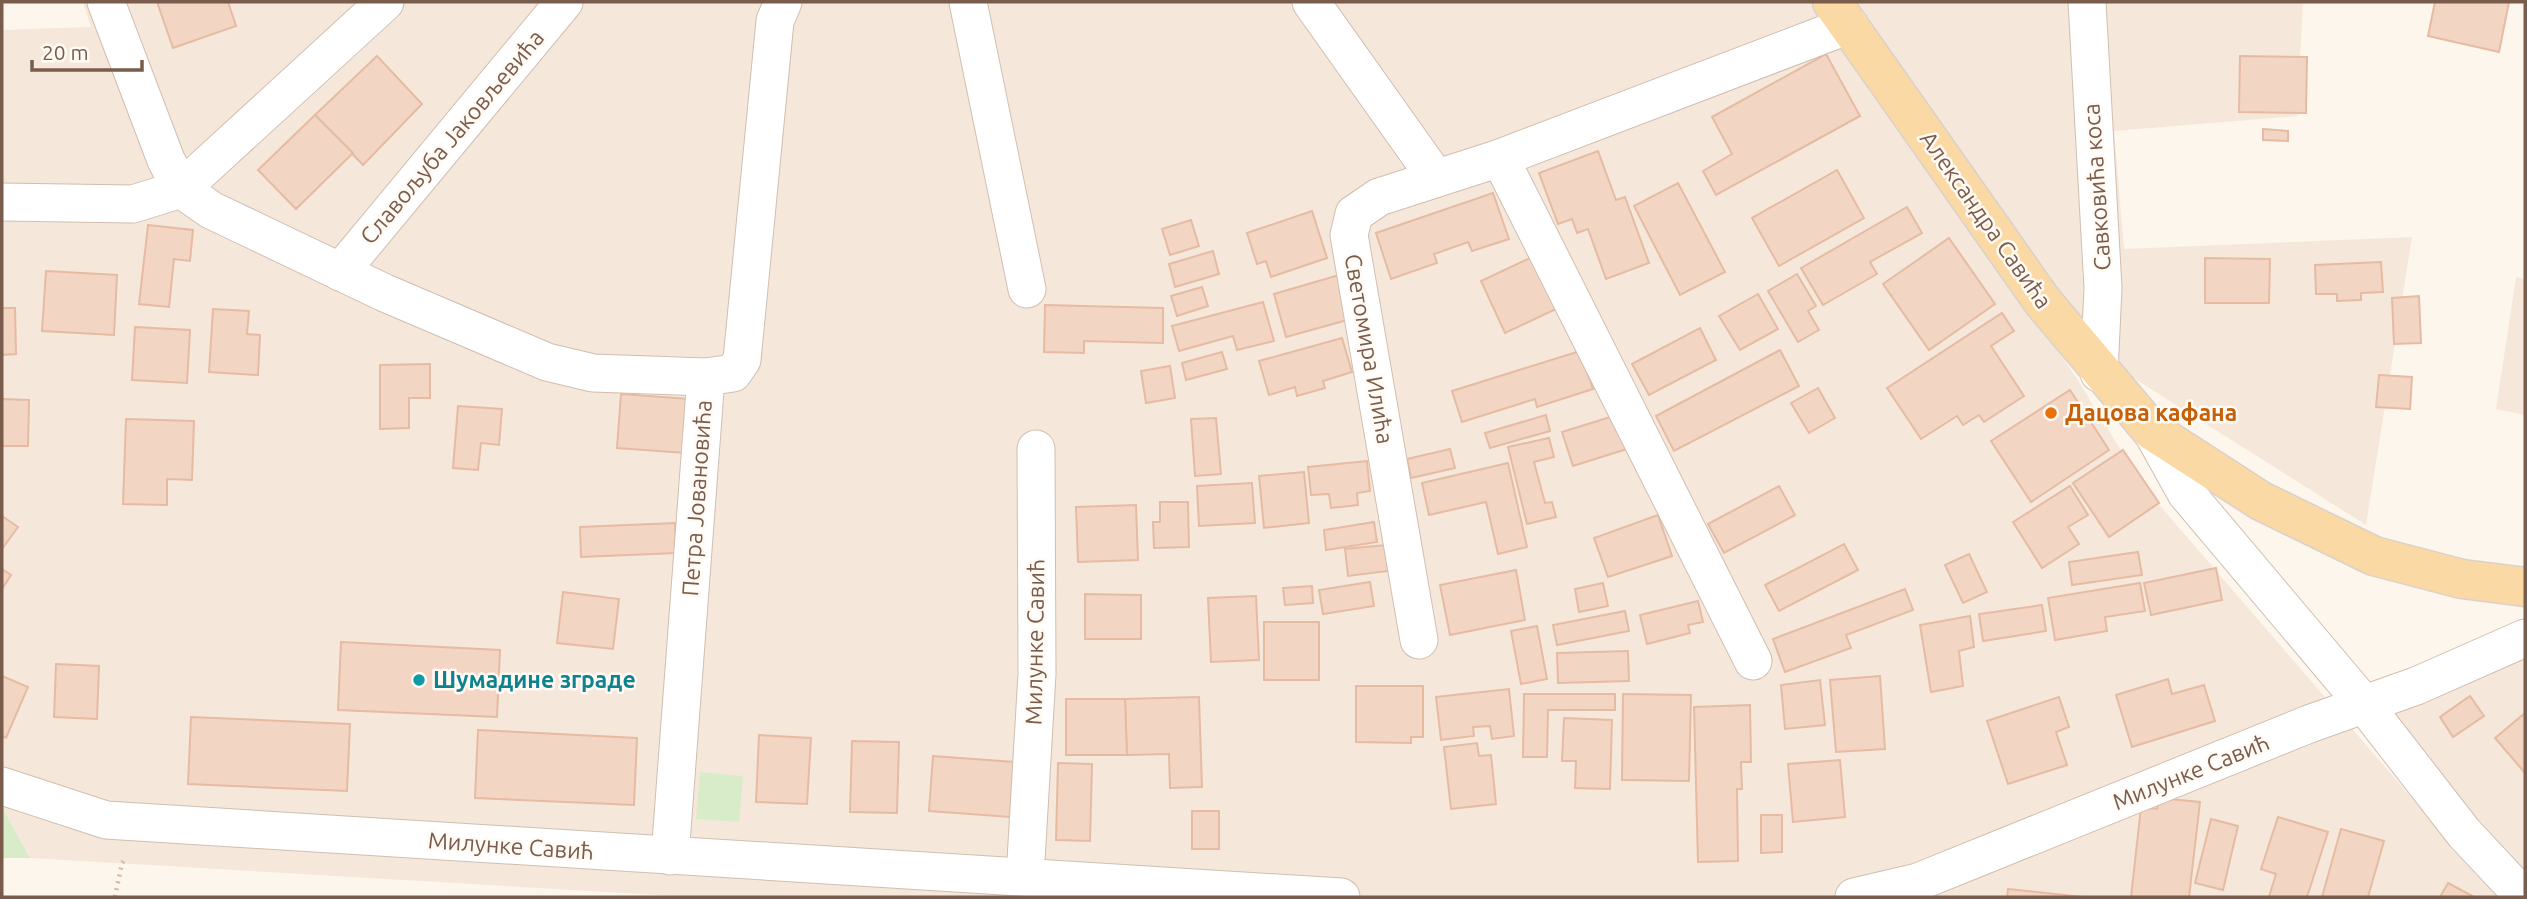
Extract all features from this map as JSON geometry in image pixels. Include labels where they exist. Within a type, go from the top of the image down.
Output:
[{"type":"main road","name":"Александра Савића","points":[[1841,13],[2043,302],[2099,373],[2151,430],[2261,501],[2374,556],[2462,579],[2525,587]]},
{"type":"street","points":[[106,2],[174,175],[211,210],[340,272],[547,362],[593,373],[706,377]]},
{"type":"street","points":[[2,202],[133,204],[174,175],[385,2]]},
{"type":"street","name":"Славољуба Јаковљевића","points":[[340,272],[564,2]]},
{"type":"street","name":"Петра Јовановића","points":[[670,856],[706,377],[733,373],[742,360],[775,21],[783,2]]},
{"type":"street","points":[[968,2],[1027,289]]},
{"type":"street","points":[[1311,2],[1436,178]]},
{"type":"street","name":"Савковића коса","points":[[2087,2],[2104,288],[2099,373]]},
{"type":"street","name":"Светомира Илића","points":[[1419,640],[1349,235],[1353,214],[1360,207],[1436,178],[1500,158],[1841,13]]},
{"type":"street","points":[[1500,158],[1752,661]]},
{"type":"street","points":[[2151,430],[2186,493],[2363,704],[2464,833],[2524,897]]},
{"type":"street","name":"Милунке Савић","points":[[1025,877],[1037,674],[1036,449]]},
{"type":"street","name":"Милунке Савић","points":[[1854,897],[1918,882],[2363,704],[2472,664],[2525,638]]},
{"type":"street","name":"Милунке Савић","points":[[2,786],[106,820],[1340,897]]},
{"type":"shaded area","points":[[83,2],[1826,2],[2077,379],[2143,486],[2497,897],[691,897],[30,858],[2,807],[2,30],[91,27]]},
{"type":"shaded area","points":[[1854,2],[2303,2],[2297,116],[2114,131],[2124,249],[2412,237],[2366,525],[2116,367],[2064,299]]},
{"type":"shaded area","points":[[2516,277],[2525,279],[2525,415],[2496,409]]},
{"type":"shaded area","points":[[2525,641],[2525,897],[2370,704]]},
{"type":"green space","points":[[700,772],[743,776],[739,822],[696,819]]},
{"type":"green space","points":[[2,807],[30,858],[2,858]]},
{"type":"building","points":[[157,2],[228,2],[236,26],[173,48]]},
{"type":"building","points":[[2435,2],[2509,2],[2499,52],[2428,36]]},
{"type":"building","points":[[1826,54],[1860,116],[1716,195],[1703,171],[1732,154],[1712,117]]},
{"type":"building","points":[[377,56],[422,104],[363,165],[315,115]]},
{"type":"building","points":[[2240,56],[2307,57],[2306,113],[2239,112]]},
{"type":"building","points":[[315,115],[353,153],[296,209],[258,170]]},
{"type":"building","points":[[2263,129],[2288,131],[2288,141],[2263,140]]},
{"type":"building","points":[[1598,151],[1616,200],[1625,197],[1649,263],[1606,279],[1588,229],[1577,233],[1572,219],[1558,224],[1539,173]]},
{"type":"building","points":[[1837,170],[1864,218],[1779,266],[1752,218]]},
{"type":"building","points":[[1678,183],[1725,272],[1680,295],[1634,206]]},
{"type":"building","points":[[1493,193],[1509,239],[1472,251],[1468,242],[1434,254],[1437,263],[1391,279],[1376,233]]},
{"type":"building","points":[[1907,207],[1922,233],[1870,262],[1877,274],[1823,305],[1801,268]]},
{"type":"building","points":[[1312,211],[1327,258],[1271,277],[1266,261],[1257,264],[1247,233]]},
{"type":"building","points":[[1191,220],[1199,246],[1170,255],[1162,229]]},
{"type":"building","points":[[148,225],[193,230],[190,261],[174,259],[169,307],[139,304]]},
{"type":"building","points":[[1949,238],[1995,304],[1929,350],[1883,284]]},
{"type":"building","points":[[1213,251],[1219,274],[1175,287],[1169,264]]},
{"type":"building","points":[[1532,257],[1556,309],[1505,333],[1481,281]]},
{"type":"building","points":[[2205,258],[2270,259],[2269,303],[2205,303]]},
{"type":"building","points":[[2381,262],[2383,292],[2361,293],[2361,300],[2337,301],[2337,294],[2316,294],[2315,265]]},
{"type":"building","points":[[46,271],[117,275],[114,335],[42,331]]},
{"type":"building","points":[[1797,274],[1816,306],[1808,311],[1819,330],[1798,342],[1768,291]]},
{"type":"building","points":[[1339,275],[1351,319],[1286,337],[1274,294]]},
{"type":"building","points":[[1202,287],[1208,306],[1177,316],[1171,296]]},
{"type":"building","points":[[1758,294],[1778,329],[1740,350],[1719,316]]},
{"type":"building","points":[[2419,296],[2421,343],[2394,344],[2392,298]]},
{"type":"building","points":[[1263,302],[1274,341],[1237,350],[1233,336],[1179,351],[1172,326]]},
{"type":"building","points":[[1045,305],[1163,308],[1163,343],[1084,341],[1084,353],[1044,352]]},
{"type":"building","points":[[2,308],[15,308],[16,354],[2,355]]},
{"type":"building","points":[[213,309],[249,311],[247,334],[260,335],[258,375],[209,372]]},
{"type":"building","points":[[2002,313],[2014,331],[1991,346],[2024,396],[1984,422],[1979,415],[1963,425],[1957,416],[1921,439],[1887,388]]},
{"type":"building","points":[[135,327],[190,330],[187,383],[132,380]]},
{"type":"building","points":[[1700,328],[1716,360],[1649,395],[1632,364]]},
{"type":"building","points":[[1342,338],[1352,372],[1323,381],[1325,388],[1297,396],[1295,387],[1269,395],[1259,361]]},
{"type":"building","points":[[1780,350],[1799,386],[1674,451],[1656,416]]},
{"type":"building","points":[[1580,351],[1593,389],[1537,407],[1535,399],[1462,422],[1452,391]]},
{"type":"building","points":[[1222,352],[1227,369],[1186,380],[1182,363]]},
{"type":"building","points":[[430,364],[430,398],[409,398],[409,428],[380,429],[380,365]]},
{"type":"building","points":[[1170,366],[1175,398],[1146,403],[1141,371]]},
{"type":"building","points":[[2379,375],[2412,377],[2410,409],[2376,407]]},
{"type":"building","points":[[1818,388],[1835,418],[1809,433],[1791,403]]},
{"type":"building","points":[[2070,390],[2109,450],[2031,502],[1991,441]]},
{"type":"building","points":[[621,394],[689,399],[685,453],[617,448]]},
{"type":"building","points":[[2,399],[29,400],[28,446],[2,446]]},
{"type":"building","points":[[458,406],[502,409],[499,445],[481,443],[478,470],[453,468]]},
{"type":"building","points":[[1620,414],[1630,448],[1573,466],[1562,432]]},
{"type":"building","points":[[1546,415],[1550,431],[1490,448],[1485,433]]},
{"type":"building","points":[[1216,418],[1221,474],[1195,476],[1191,419]]},
{"type":"building","points":[[126,419],[194,421],[192,480],[167,479],[167,505],[123,504]]},
{"type":"building","points":[[1549,438],[1554,457],[1534,462],[1545,503],[1552,502],[1556,517],[1527,524],[1508,447]]},
{"type":"building","points":[[1450,449],[1455,468],[1411,478],[1407,459]]},
{"type":"building","points":[[2123,450],[2159,503],[2109,537],[2073,483]]},
{"type":"building","points":[[1367,461],[1370,491],[1357,493],[1358,505],[1331,508],[1329,494],[1311,495],[1308,467]]},
{"type":"building","points":[[1508,463],[1527,547],[1498,554],[1486,502],[1429,515],[1422,483]]},
{"type":"building","points":[[1304,472],[1309,523],[1264,528],[1259,476]]},
{"type":"building","points":[[1252,483],[1255,523],[1199,526],[1197,486]]},
{"type":"building","points":[[1779,486],[1795,515],[1724,553],[1708,524]]},
{"type":"building","points":[[2070,486],[2088,515],[2068,527],[2079,544],[2042,568],[2013,522]]},
{"type":"building","points":[[1160,502],[1188,502],[1189,547],[1154,548],[1153,522],[1160,522]]},
{"type":"building","points":[[1136,505],[1138,560],[1078,562],[1076,507]]},
{"type":"building","points":[[1658,515],[1672,556],[1608,577],[1594,538]]},
{"type":"building","points":[[2,516],[18,527],[2,549]]},
{"type":"building","points":[[1374,522],[1377,542],[1326,550],[1324,530]]},
{"type":"building","points":[[675,523],[676,553],[581,557],[580,527]]},
{"type":"building","points":[[1844,544],[1858,570],[1779,611],[1765,585]]},
{"type":"building","points":[[1385,545],[1388,571],[1348,576],[1345,549]]},
{"type":"building","points":[[2138,552],[2142,575],[2072,585],[2069,562]]},
{"type":"building","points":[[1969,554],[1987,592],[1963,603],[1945,565]]},
{"type":"building","points":[[2216,568],[2222,600],[2151,615],[2144,583]]},
{"type":"building","points":[[2,569],[11,575],[2,589]]},
{"type":"building","points":[[1516,570],[1525,620],[1450,635],[1440,585]]},
{"type":"building","points":[[1370,582],[1374,606],[1323,614],[1319,590]]},
{"type":"building","points":[[1603,583],[1608,606],[1579,612],[1575,589]]},
{"type":"building","points":[[2140,583],[2145,611],[2105,617],[2107,631],[2055,640],[2048,598]]},
{"type":"building","points":[[1312,586],[1313,603],[1285,605],[1283,588]]},
{"type":"building","points":[[1905,589],[1913,610],[1846,635],[1851,648],[1785,672],[1773,639]]},
{"type":"building","points":[[563,592],[619,599],[613,649],[557,643]]},
{"type":"building","points":[[1085,594],[1141,595],[1141,639],[1085,639]]},
{"type":"building","points":[[1256,596],[1259,660],[1211,662],[1208,598]]},
{"type":"building","points":[[1698,601],[1703,622],[1688,625],[1690,633],[1647,644],[1640,615]]},
{"type":"building","points":[[2042,605],[2046,631],[1983,641],[1979,614]]},
{"type":"building","points":[[1625,611],[1629,631],[1557,645],[1553,625]]},
{"type":"building","points":[[1970,616],[1974,647],[1959,651],[1963,686],[1931,692],[1920,625]]},
{"type":"building","points":[[1264,622],[1319,622],[1319,680],[1264,680]]},
{"type":"building","points":[[1537,626],[1547,679],[1521,684],[1511,631]]},
{"type":"building","name":"Шумадине зграде","points":[[341,642],[500,650],[497,717],[338,710]]},
{"type":"building","points":[[1628,651],[1629,681],[1558,683],[1557,653]]},
{"type":"building","points":[[56,664],[99,666],[97,719],[54,717]]},
{"type":"building","points":[[2,676],[28,687],[6,738],[2,736]]},
{"type":"building","points":[[1880,676],[1885,749],[1836,752],[1830,680]]},
{"type":"building","points":[[2168,679],[2172,694],[2204,685],[2215,721],[2132,747],[2116,695]]},
{"type":"building","points":[[1820,680],[1825,725],[1785,729],[1781,685]]},
{"type":"building","points":[[1356,686],[1423,686],[1423,737],[1411,737],[1411,743],[1356,742]]},
{"type":"building","points":[[1509,689],[1514,736],[1492,739],[1490,726],[1473,727],[1474,736],[1441,740],[1436,697]]},
{"type":"building","points":[[1524,694],[1615,694],[1615,710],[1548,710],[1547,757],[1523,757]]},
{"type":"building","points":[[1623,694],[1691,695],[1689,781],[1622,780]]},
{"type":"building","points":[[2470,696],[2484,716],[2453,737],[2440,717]]},
{"type":"building","points":[[1199,697],[1202,787],[1170,788],[1169,754],[1127,755],[1125,699]]},
{"type":"building","points":[[2059,697],[2069,727],[2056,732],[2067,765],[2008,784],[1987,721]]},
{"type":"building","points":[[1066,699],[1125,699],[1127,755],[1066,755]]},
{"type":"building","points":[[1750,705],[1751,762],[1741,762],[1742,789],[1737,789],[1738,861],[1698,862],[1694,707]]},
{"type":"building","points":[[2525,713],[2525,773],[2495,738]]},
{"type":"building","points":[[191,717],[350,724],[347,791],[188,784]]},
{"type":"building","points":[[1564,718],[1612,720],[1610,789],[1575,788],[1576,761],[1562,761]]},
{"type":"building","points":[[478,730],[637,738],[634,805],[475,798]]},
{"type":"building","points":[[759,735],[811,738],[807,804],[756,802]]},
{"type":"building","points":[[852,741],[899,742],[897,813],[850,812]]},
{"type":"building","points":[[1477,743],[1479,756],[1491,755],[1496,804],[1451,809],[1444,747]]},
{"type":"building","points":[[933,756],[1014,762],[1010,817],[929,811]]},
{"type":"building","points":[[1840,760],[1845,817],[1793,822],[1788,764]]},
{"type":"building","points":[[1058,763],[1092,764],[1090,841],[1056,840]]},
{"type":"building","points":[[2159,798],[2200,802],[2189,897],[2131,897],[2141,807],[2157,809]]},
{"type":"building","points":[[1192,811],[1219,811],[1219,849],[1192,849]]},
{"type":"building","points":[[1761,815],[1782,815],[1782,852],[1761,853]]},
{"type":"building","points":[[2278,817],[2328,832],[2307,897],[2269,897],[2276,874],[2261,869]]},
{"type":"building","points":[[2211,819],[2238,826],[2223,890],[2195,883]]},
{"type":"building","points":[[2341,829],[2384,841],[2368,897],[2322,897]]},
{"type":"building","points":[[2448,883],[2474,897],[2440,897]]},
{"type":"building","points":[[2008,889],[2083,897],[2007,897]]},
{"type":"place","name":"Дацова кафана","points":[[2051,413]]},
{"type":"place","name":"Шумадине зграде","points":[[419,680]]}]
